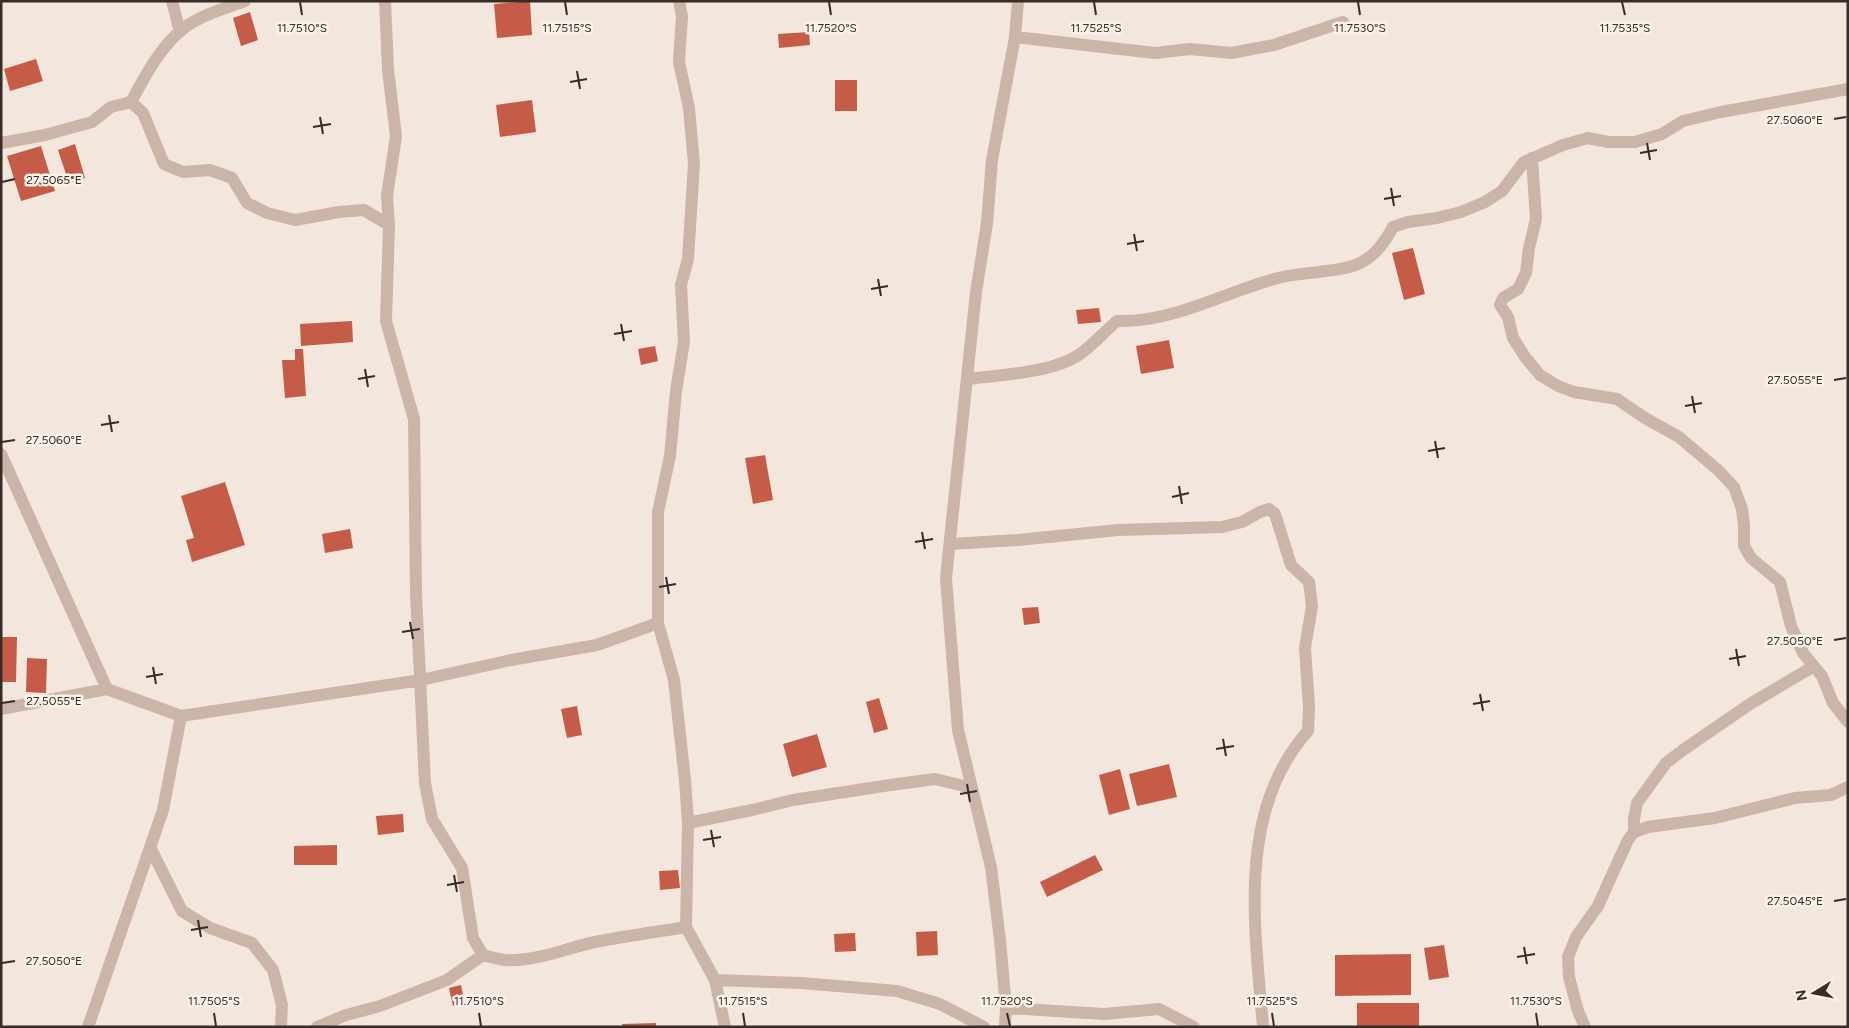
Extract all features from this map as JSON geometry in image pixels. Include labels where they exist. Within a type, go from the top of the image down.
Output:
[{"type":"street","points":[[172,1],[180,32]]},
{"type":"street","points":[[1,143],[92,122],[111,107],[131,102],[151,66],[180,32],[209,14],[246,1]]},
{"type":"street","points":[[386,1],[388,70],[396,136],[387,196],[389,225],[386,321],[414,419],[416,593],[425,783],[432,819],[462,868],[473,938],[482,955]]},
{"type":"street","points":[[678,1],[682,16],[679,62],[689,108],[694,164],[688,259],[681,285],[684,342],[676,391],[670,456],[658,512],[658,622],[674,680],[685,780],[688,823],[686,927],[715,980],[726,1027]]},
{"type":"street","points":[[1005,1027],[1006,1008],[990,867],[958,730],[946,578],[992,160],[1015,38],[1018,1]]},
{"type":"street","points":[[1015,38],[1155,53],[1190,49],[1231,52],[1274,46],[1344,22]]},
{"type":"street","points":[[967,379],[1023,372],[1062,363],[1080,354],[1117,321],[1136,322],[1161,318],[1249,286],[1280,277],[1353,266],[1370,257],[1382,247],[1393,227],[1408,222],[1437,218],[1460,212],[1485,202],[1502,191],[1524,162],[1563,145],[1588,138],[1608,142],[1635,142],[1662,134],[1683,121],[1721,112],[1848,89]]},
{"type":"street","points":[[131,102],[143,113],[164,164],[183,172],[210,170],[232,178],[247,202],[267,213],[295,220],[339,212],[364,210],[389,225]]},
{"type":"street","points":[[1532,158],[1536,219],[1529,248],[1526,273],[1518,289],[1503,298],[1500,305],[1508,318],[1513,338],[1525,357],[1540,375],[1558,386],[1574,392],[1617,399],[1645,418],[1679,437],[1718,470],[1734,487],[1742,509],[1744,546],[1750,558],[1780,582],[1790,626],[1803,653],[1822,676],[1833,703],[1848,722]]},
{"type":"street","points":[[1,454],[107,690]]},
{"type":"street","points":[[950,544],[1018,540],[1118,530],[1222,527],[1242,522],[1269,509],[1275,514],[1291,565],[1309,582],[1312,606],[1305,648],[1309,707],[1308,732],[1296,745],[1280,770],[1266,811],[1256,851],[1255,936],[1263,1027]]},
{"type":"street","points":[[1,709],[107,690],[181,716],[421,680],[512,660],[597,645],[658,622]]},
{"type":"street","points":[[1585,1027],[1578,1011],[1569,977],[1568,957],[1576,936],[1598,906],[1621,855],[1634,832],[1637,803],[1666,763],[1750,704],[1814,666]]},
{"type":"street","points":[[88,1027],[163,810],[181,716]]},
{"type":"street","points":[[688,823],[801,798],[908,783],[936,780],[972,788]]},
{"type":"street","points":[[1634,832],[1648,827],[1715,818],[1795,798],[1831,794],[1848,787]]},
{"type":"street","points":[[150,847],[182,911],[210,928],[252,943],[273,970],[282,1005],[281,1027]]},
{"type":"street","points":[[317,1027],[346,1015],[380,1006],[447,980],[482,955],[504,960],[544,956],[568,948],[601,941],[686,927]]},
{"type":"street","points":[[715,980],[801,983],[897,991],[940,1004],[984,1027]]},
{"type":"street","points":[[1006,1008],[1104,1014],[1159,1009],[1194,1027]]},
{"type":"building","points":[[530,1],[532,35],[497,38],[494,4]]},
{"type":"building","points":[[250,12],[258,40],[241,46],[233,18]]},
{"type":"building","points":[[809,32],[810,45],[779,48],[778,34]]},
{"type":"building","points":[[36,59],[43,81],[10,91],[4,69]]},
{"type":"building","points":[[835,80],[857,80],[857,111],[835,111]]},
{"type":"building","points":[[532,100],[536,132],[500,137],[496,105]]},
{"type":"building","points":[[75,144],[85,178],[69,183],[58,150]]},
{"type":"building","points":[[41,146],[55,191],[21,201],[7,156]]},
{"type":"building","points":[[1413,248],[1425,294],[1404,300],[1392,253]]},
{"type":"building","points":[[1099,308],[1101,322],[1078,324],[1076,310]]},
{"type":"building","points":[[352,321],[353,342],[301,346],[300,324]]},
{"type":"building","points":[[1169,340],[1174,368],[1141,374],[1136,346]]},
{"type":"building","points":[[655,346],[658,361],[641,365],[638,349]]},
{"type":"building","points":[[295,349],[303,349],[306,396],[285,398],[282,360],[295,360]]},
{"type":"building","points":[[765,455],[773,500],[753,504],[745,458]]},
{"type":"building","points":[[225,482],[245,545],[192,562],[186,540],[194,538],[181,496]]},
{"type":"building","points":[[350,529],[353,548],[325,553],[322,534]]},
{"type":"building","points":[[1038,607],[1040,623],[1024,625],[1022,608]]},
{"type":"building","points":[[1,637],[17,637],[16,682],[1,682]]},
{"type":"building","points":[[27,658],[47,659],[46,693],[26,692]]},
{"type":"building","points":[[879,698],[888,729],[874,733],[866,702]]},
{"type":"building","points":[[577,706],[582,735],[567,738],[561,709]]},
{"type":"building","points":[[817,734],[827,767],[792,777],[783,744]]},
{"type":"building","points":[[1169,764],[1177,797],[1137,806],[1129,774]]},
{"type":"building","points":[[1120,769],[1130,809],[1109,815],[1099,775]]},
{"type":"building","points":[[403,814],[404,832],[378,835],[376,816]]},
{"type":"building","points":[[337,845],[337,865],[294,865],[294,846]]},
{"type":"building","points":[[1095,855],[1103,870],[1047,897],[1040,882]]},
{"type":"building","points":[[678,870],[680,888],[660,890],[659,871]]},
{"type":"building","points":[[937,931],[938,955],[917,956],[916,932]]},
{"type":"building","points":[[855,933],[856,951],[835,952],[834,934]]},
{"type":"building","points":[[1444,945],[1449,977],[1429,980],[1424,948]]},
{"type":"building","points":[[1411,954],[1411,995],[1335,996],[1335,955]]},
{"type":"building","points":[[461,985],[465,1004],[453,1006],[449,988]]},
{"type":"building","points":[[1357,1003],[1419,1003],[1419,1027],[1357,1027]]},
{"type":"building","points":[[656,1023],[656,1027],[622,1027],[622,1024]]}]
